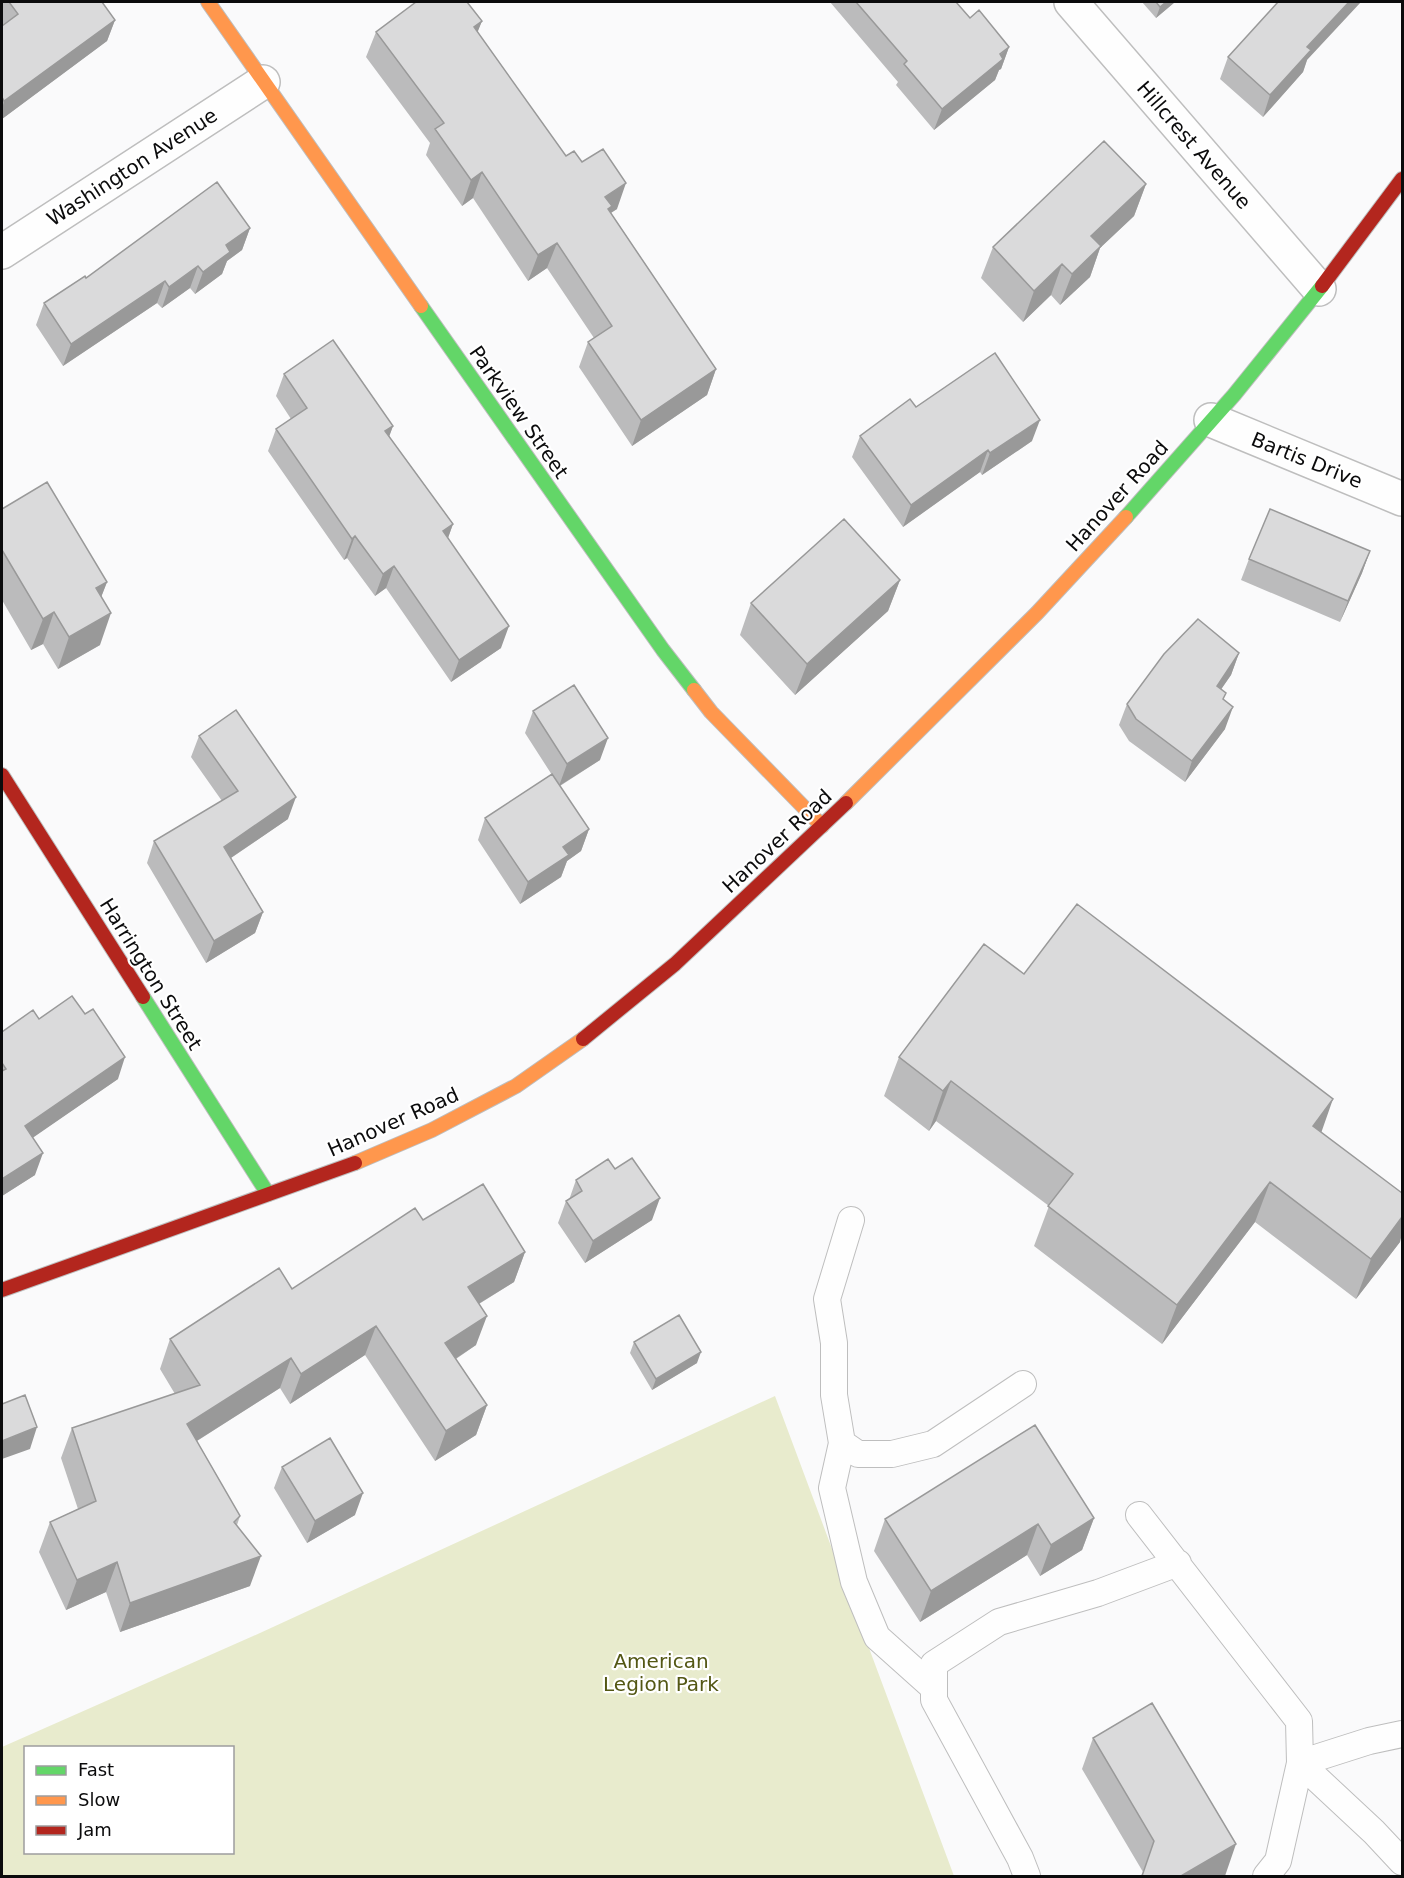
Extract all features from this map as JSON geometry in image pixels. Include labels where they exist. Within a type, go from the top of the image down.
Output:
[{"type":"main road","name":"Parkview Street","points":[[208,2],[663,650],[711,712],[822,826]]},
{"type":"main road","name":"Hanover Road","points":[[2,1290],[359,1162],[421,1135],[516,1086],[593,1032],[675,964],[822,826],[927,725],[1037,613],[1211,420],[1319,289],[1402,179]]},
{"type":"main road","name":"Harrington Street","points":[[2,775],[268,1194]]},
{"type":"street","name":"Hillcrest Avenue","points":[[1071,2],[1319,289]]},
{"type":"street","name":"Washington Avenue","points":[[2,252],[263,82]]},
{"type":"street","name":"Bartis Drive","points":[[1211,420],[1402,499]]},
{"type":"lane","points":[[851,1220],[827,1299],[834,1343],[834,1395],[842,1443],[832,1488],[854,1582],[877,1637],[934,1688]]},
{"type":"lane","points":[[842,1443],[858,1454],[892,1454],[933,1444],[1023,1384]]},
{"type":"lane","points":[[1139,1515],[1299,1721],[1300,1764],[1278,1861],[1266,1876]]},
{"type":"lane","points":[[1027,1876],[1020,1858],[933,1700],[934,1664],[999,1622],[1098,1593],[1178,1563]]},
{"type":"lane","points":[[1300,1764],[1369,1741],[1402,1734]]},
{"type":"lane","points":[[1300,1764],[1374,1832],[1402,1862]]},
{"type":"green space","name":"American Legion Park","points":[[775,1396],[954,1876],[2,1876],[2,1747],[260,1633]]},
{"type":"building","points":[[9,2],[102,2],[115,20],[4,101],[2,97],[2,26],[18,14]]},
{"type":"building","points":[[416,2],[467,2],[482,21],[474,27],[566,156],[574,151],[582,162],[603,149],[626,183],[605,197],[612,206],[608,209],[716,369],[641,420],[588,342],[612,326],[557,243],[538,255],[482,172],[471,180],[435,129],[444,123],[376,32]]},
{"type":"building","points":[[856,2],[956,2],[970,18],[979,10],[1009,47],[1000,54],[1003,59],[942,109],[904,64],[907,61]]},
{"type":"building","points":[[1156,2],[1166,2],[1160,7]]},
{"type":"building","points":[[1278,2],[1349,2],[1307,47],[1311,50],[1270,95],[1228,57]]},
{"type":"building","points":[[1104,141],[1146,184],[1091,236],[1101,246],[1072,274],[1062,264],[1034,291],[993,247]]},
{"type":"building","points":[[217,182],[250,228],[226,245],[230,252],[203,272],[198,266],[169,287],[165,281],[71,344],[44,303],[85,276],[86,278]]},
{"type":"building","points":[[333,340],[393,426],[385,431],[453,524],[443,531],[509,626],[459,660],[394,566],[383,574],[355,536],[352,539],[276,429],[307,408],[284,374]]},
{"type":"building","points":[[995,353],[1040,420],[990,453],[988,450],[911,505],[860,436],[910,399],[916,407]]},
{"type":"building","points":[[47,482],[107,582],[96,588],[111,613],[69,637],[54,612],[43,619],[2,550],[2,509]]},
{"type":"building","points":[[1270,509],[1370,551],[1348,601],[1249,559]]},
{"type":"building","points":[[844,519],[900,580],[807,664],[751,603]]},
{"type":"building","points":[[1198,619],[1239,653],[1217,686],[1226,693],[1223,699],[1233,707],[1192,761],[1136,719],[1127,704],[1164,654]]},
{"type":"building","points":[[574,685],[608,738],[567,764],[533,711]]},
{"type":"building","points":[[236,710],[296,797],[224,847],[263,912],[214,941],[154,841],[238,791],[199,736]]},
{"type":"building","points":[[552,774],[589,829],[563,847],[569,855],[528,882],[485,818]]},
{"type":"building","points":[[1077,904],[1333,1099],[1313,1126],[1402,1193],[1402,1217],[1371,1259],[1270,1182],[1177,1305],[1048,1206],[1073,1174],[951,1081],[943,1091],[899,1057],[984,944],[1024,974]]},
{"type":"building","points":[[72,996],[85,1014],[93,1009],[125,1057],[25,1126],[43,1153],[2,1179],[2,1071],[6,1069],[2,1063],[2,1032],[33,1010],[39,1019]]},
{"type":"building","points":[[632,1158],[660,1198],[593,1241],[566,1201],[582,1191],[576,1180],[608,1159],[615,1169]]},
{"type":"building","points":[[483,1184],[525,1252],[468,1287],[487,1316],[445,1343],[487,1405],[446,1431],[376,1326],[301,1374],[291,1358],[187,1424],[240,1516],[234,1522],[261,1556],[130,1603],[117,1562],[77,1580],[50,1522],[96,1501],[72,1428],[200,1385],[170,1339],[279,1268],[292,1289],[415,1208],[423,1220]]},
{"type":"building","points":[[679,1315],[701,1352],[656,1379],[634,1342]]},
{"type":"building","points":[[25,1395],[37,1427],[2,1441],[2,1404]]},
{"type":"building","points":[[1035,1425],[1094,1518],[1051,1545],[1038,1524],[931,1591],[885,1519]]},
{"type":"building","points":[[330,1438],[363,1493],[315,1521],[282,1467]]},
{"type":"building","points":[[1152,1703],[1236,1844],[1181,1876],[1142,1876],[1154,1841],[1093,1738]]},
{"type":"traffic: fast","points":[[1126,517],[1234,395],[1322,286]]},
{"type":"traffic: fast","points":[[421,306],[663,650],[694,690]]},
{"type":"traffic: fast","points":[[143,997],[268,1194]]},
{"type":"traffic: slow","points":[[208,2],[421,306]]},
{"type":"traffic: slow","points":[[846,803],[1037,613],[1126,517]]},
{"type":"traffic: slow","points":[[694,690],[711,712],[822,826]]},
{"type":"traffic: slow","points":[[355,1163],[432,1130],[516,1086],[583,1039]]},
{"type":"traffic: jam","points":[[1322,286],[1402,179]]},
{"type":"traffic: jam","points":[[2,775],[143,997]]},
{"type":"traffic: jam","points":[[583,1039],[675,964],[846,803]]},
{"type":"traffic: jam","points":[[2,1290],[355,1163]]}]
